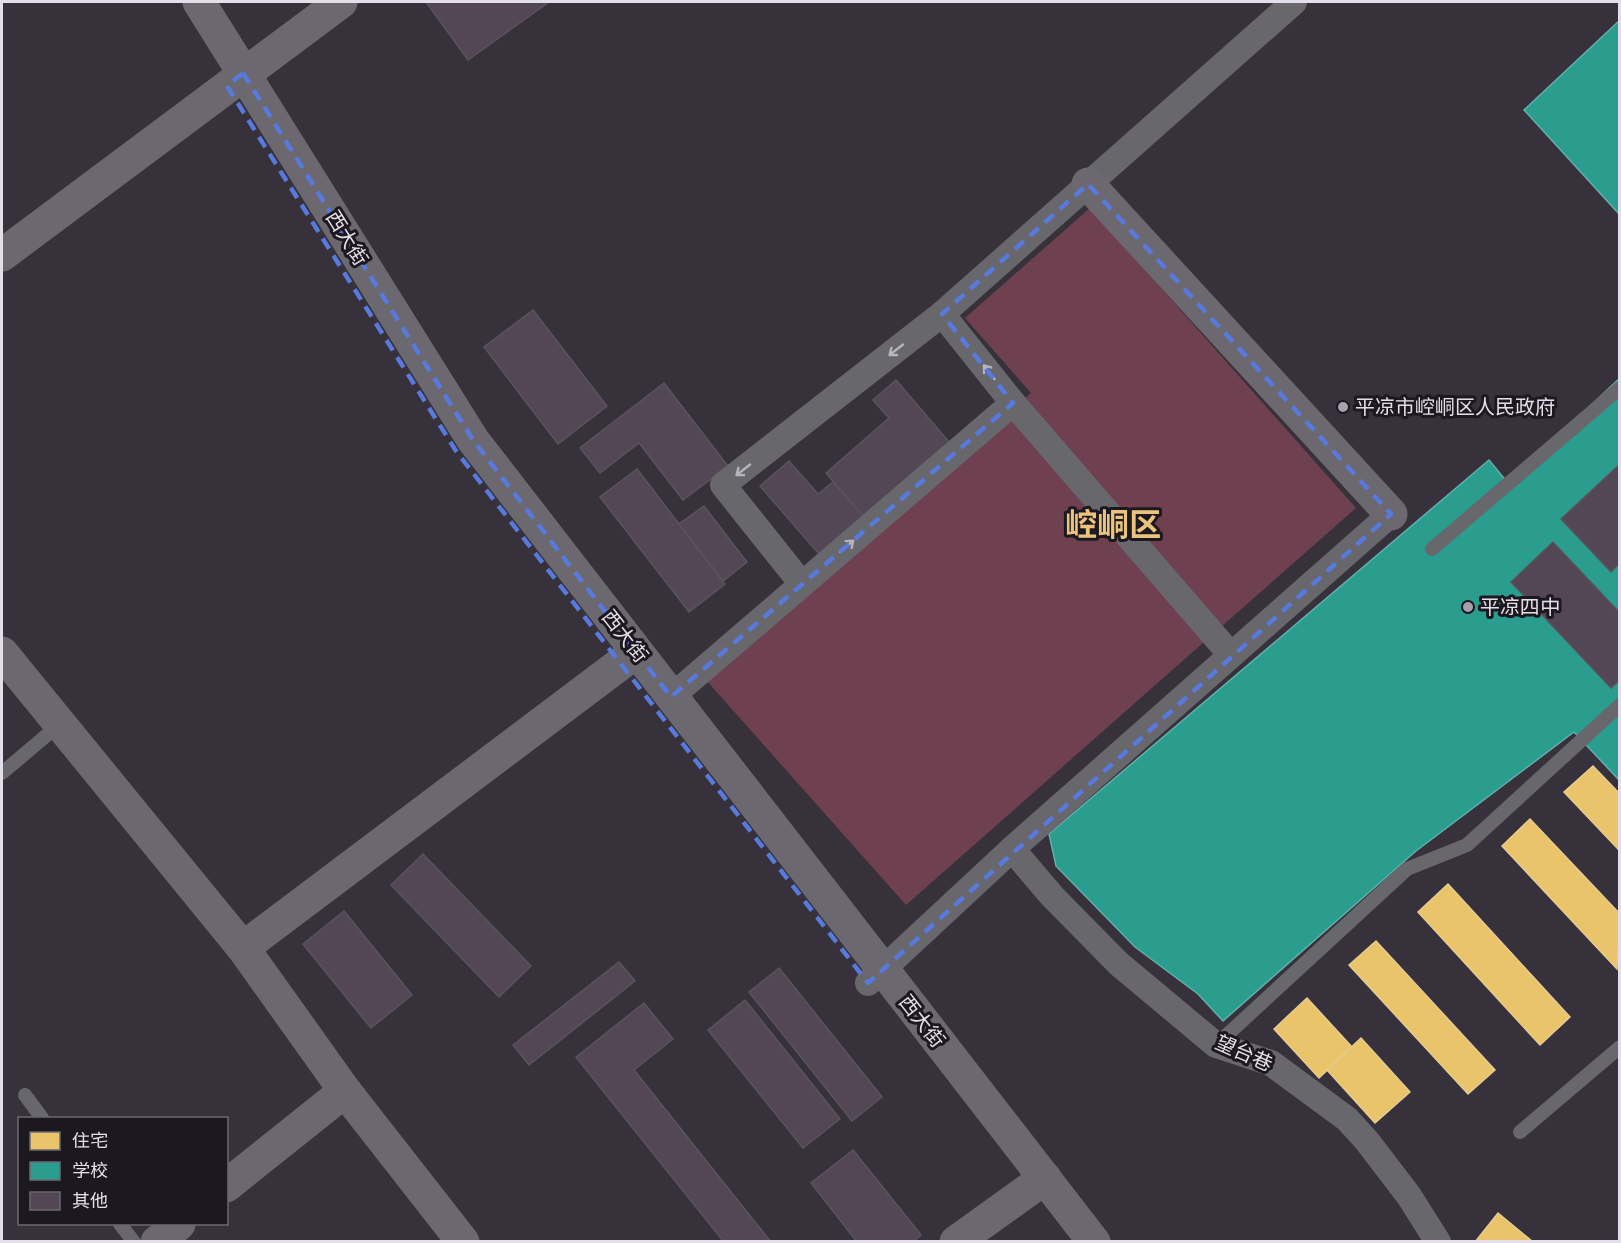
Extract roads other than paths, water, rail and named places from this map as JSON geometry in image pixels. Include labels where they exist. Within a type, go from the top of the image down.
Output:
[{"type":"street","name":"西大街","points":[[175,2],[235,79]]},
{"type":"street","name":"西大街","points":[[199,2],[235,79],[456,452],[628,658],[1037,1184],[1094,1242]]},
{"type":"street","points":[[2,255],[341,2]]},
{"type":"street","points":[[802,584],[723,485],[942,314],[1294,2]]},
{"type":"street","points":[[875,976],[1012,849],[1391,514],[1088,184]]},
{"type":"street","points":[[942,314],[1013,403],[1231,655]]},
{"type":"street","points":[[671,697],[1013,403]]},
{"type":"street","points":[[2,653],[243,948],[345,1091],[463,1242]]},
{"type":"street","name":"西大街","points":[[628,658],[671,697],[875,976]]},
{"type":"street","points":[[243,948],[628,658]]},
{"type":"street","name":"望台巷","points":[[1012,849],[1052,896],[1119,964],[1216,1045],[1271,1063],[1347,1119],[1409,1196],[1438,1242]]},
{"type":"street","points":[[228,1184],[345,1091]]},
{"type":"street","name":"西大街","points":[[1037,1184],[1067,1242]]},
{"type":"street","points":[[956,1242],[1037,1184]]},
{"type":"street","points":[[157,1242],[178,1225]]},
{"type":"lane","points":[[1432,549],[1620,388]]},
{"type":"lane","points":[[1216,1045],[1407,869],[1467,845],[1620,705]]},
{"type":"lane","points":[[2,772],[60,724]]},
{"type":"lane","points":[[1520,1132],[1620,1047]]},
{"type":"lane","points":[[25,1095],[41,1117]]},
{"type":"lane","points":[[121,1225],[134,1242]]},
{"type":"place","name":"平凉市崆峒区人民政府","points":[[1343,407]]},
{"type":"place","name":"平凉四中","points":[[1468,607]]},
{"type":"district","name":"崆峒区","points":[[1113,525]]}]
